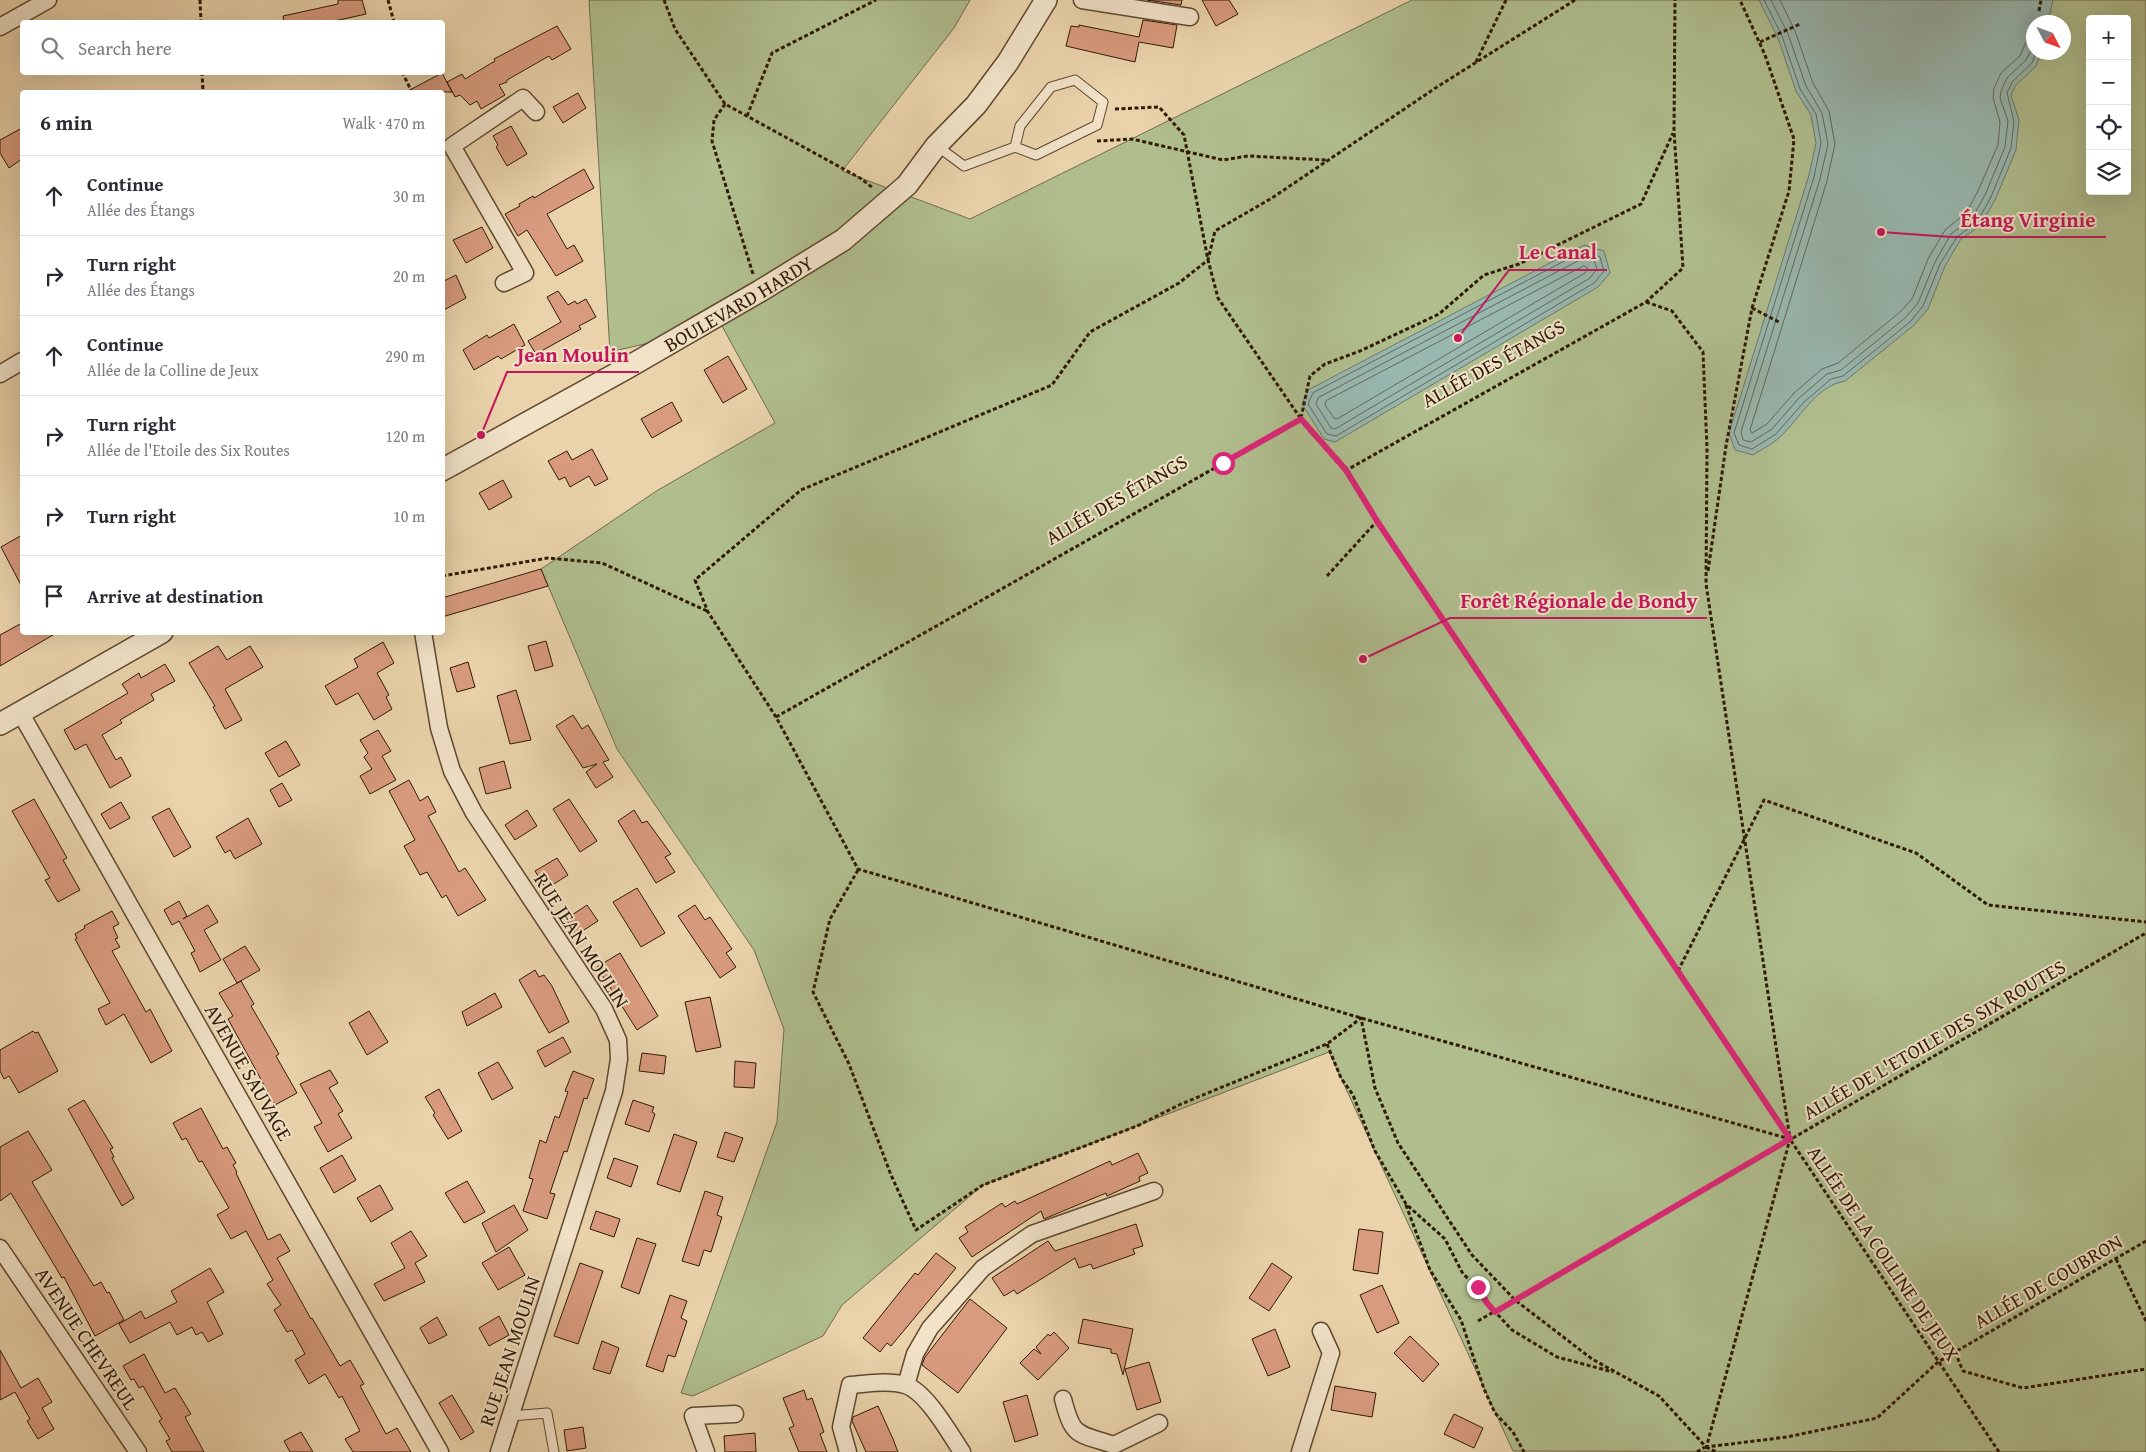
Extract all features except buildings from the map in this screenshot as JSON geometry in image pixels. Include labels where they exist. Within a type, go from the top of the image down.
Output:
[{"type":"street","points":[[0,27],[48,0]]},
{"type":"street","name":"BOULEVARD HARDY","points":[[445,466],[625,369],[760,291],[819,253],[838,231],[880,195],[920,156],[936,146],[976,105],[1008,62],[1046,0]]},
{"type":"street","points":[[1082,0],[1190,17]]},
{"type":"street","points":[[504,283],[525,273],[447,143],[523,98],[536,112]]},
{"type":"street","points":[[0,374],[20,362]]},
{"type":"street","points":[[0,724],[157,635]]},
{"type":"street","name":"RUE JEAN MOULIN","points":[[424,635],[428,669],[439,728],[452,771],[474,813],[604,1009],[618,1040],[619,1059],[614,1091],[499,1452]]},
{"type":"street","name":"AVENUE SAUVAGE","points":[[20,712],[440,1452]]},
{"type":"street","points":[[906,1385],[915,1354],[930,1328],[983,1268],[1032,1234],[1154,1190]]},
{"type":"street","name":"AVENUE CHEVREUL","points":[[0,1248],[138,1452]]},
{"type":"street","points":[[1300,1452],[1331,1353],[1321,1331]]},
{"type":"street","points":[[848,1452],[841,1427],[850,1385],[876,1383],[906,1385],[928,1402],[962,1452]]},
{"type":"street","points":[[1063,1399],[1070,1425],[1080,1434],[1114,1448],[1159,1423]]},
{"type":"street","points":[[706,1452],[693,1416],[735,1414]]},
{"type":"lane","points":[[936,146],[964,166],[1015,147],[1036,155],[1098,124],[1103,102],[1075,80],[1051,87],[1020,126],[1015,147]]},
{"type":"lane","points":[[511,1416],[547,1413],[554,1452]]},
{"type":"path","points":[[200,0],[200,20]]},
{"type":"path","points":[[388,0],[393,20]]},
{"type":"path","points":[[664,0],[675,29],[725,104],[860,178],[875,190],[868,196]]},
{"type":"path","points":[[747,116],[772,53],[876,0]]},
{"type":"path","points":[[1475,63],[1506,0]]},
{"type":"path","points":[[1575,0],[1326,160],[1272,198],[1215,231],[1208,260],[1179,283],[1090,332],[1052,385],[801,490],[695,580],[708,612],[776,717],[858,869],[1360,1018],[1790,1139]]},
{"type":"path","points":[[1301,419],[1310,376],[1325,364],[1360,351],[1439,314],[1484,275],[1518,264],[1641,204],[1674,131],[1675,0]]},
{"type":"path","points":[[1706,584],[1726,446],[1752,308],[1790,191],[1794,139],[1760,42],[1740,0]]},
{"type":"path","points":[[2039,11],[2041,0]]},
{"type":"path","points":[[1760,42],[1800,24]]},
{"type":"path","points":[[202,75],[203,90]]},
{"type":"path","points":[[404,75],[411,90]]},
{"type":"path","points":[[725,104],[714,120],[712,141],[760,291]]},
{"type":"path","points":[[1102,109],[1159,107],[1184,134],[1208,260],[1218,298],[1301,419],[1346,470]]},
{"type":"path","name":"ALLÉE DES ÉTANGS","points":[[1346,470],[1646,302],[1683,268],[1674,131]]},
{"type":"path","points":[[1061,143],[1132,139],[1223,160],[1248,156],[1326,160]]},
{"type":"path","points":[[1646,302],[1672,311],[1703,352],[1706,449],[1706,584],[1790,1139],[1705,1452]]},
{"type":"path","points":[[1752,308],[1779,322]]},
{"type":"path","name":"ALLÉE DES ÉTANGS","points":[[776,717],[1301,419]]},
{"type":"path","name":"ALLÉE DE LA COLLINE DE JEUX","points":[[1346,470],[1377,521],[2000,1452]]},
{"type":"path","points":[[1327,576],[1377,521]]},
{"type":"path","points":[[445,575],[548,558],[602,563],[708,612]]},
{"type":"path","points":[[1678,971],[1764,800],[1916,853],[1988,905],[2146,922]]},
{"type":"path","points":[[858,869],[830,919],[813,992],[849,1064],[891,1175],[916,1230],[983,1185],[1138,1126],[1181,1104],[1327,1044],[1360,1018]]},
{"type":"path","name":"ALLÉE DE L'ETOILE DES SIX ROUTES","points":[[1478,1322],[1790,1139],[2146,934]]},
{"type":"path","points":[[1360,1018],[1376,1088],[1398,1143],[1472,1255],[1515,1300],[1592,1359],[1659,1396],[1706,1447],[1716,1452]]},
{"type":"path","points":[[1327,1044],[1341,1078],[1353,1095],[1375,1151],[1406,1204],[1430,1270],[1461,1320],[1484,1388],[1495,1413],[1514,1432],[1524,1452]]},
{"type":"path","points":[[1406,1204],[1445,1239],[1463,1274],[1478,1287],[1487,1303],[1512,1330],[1557,1357],[1620,1374]]},
{"type":"path","name":"ALLÉE DE COUBRON","points":[[1706,1447],[1786,1437],[1877,1418],[1938,1362],[2146,1241]]},
{"type":"path","points":[[2116,1259],[2138,1301],[2146,1321]]},
{"type":"path","points":[[1955,1352],[1963,1371],[2023,1388],[2146,1369]]},
{"type":"path","points":[[1697,1452],[1706,1447]]},
{"type":"green space","points":[[589,0],[970,0],[954,28],[842,171],[970,219],[1412,0],[2146,0],[2146,1452],[1513,1451],[1329,1052],[983,1185],[842,1305],[823,1336],[693,1396],[681,1393],[777,1122],[784,1029],[754,950],[617,749],[541,569],[658,490],[775,423],[722,326],[610,352]]},
{"type":"water","points":[[1759,0],[2053,0],[2050,15],[2026,15],[2026,60],[2038,60],[2036,66],[2016,85],[2011,95],[2019,120],[2016,150],[1995,200],[1980,226],[1961,239],[1945,266],[1928,309],[1913,326],[1845,381],[1825,389],[1780,437],[1753,455],[1735,450],[1729,433],[1809,175],[1816,143],[1811,115],[1796,91],[1778,38]]},
{"type":"water","points":[[1584,245],[1604,251],[1610,273],[1598,287],[1335,442],[1324,439],[1302,404],[1308,390]]},
{"type":"place","name":"Étang Virginie","points":[[1881,232]]},
{"type":"place","name":"Le Canal","points":[[1458,338]]},
{"type":"place","name":"Jean Moulin","points":[[481,435]]},
{"type":"place","name":"Forêt Régionale de Bondy","points":[[1363,659]]},
{"type":"route","points":[[1223,463],[1301,419],[1346,470],[1377,521],[1790,1139],[1495,1312],[1487,1303],[1478,1287]]}]
